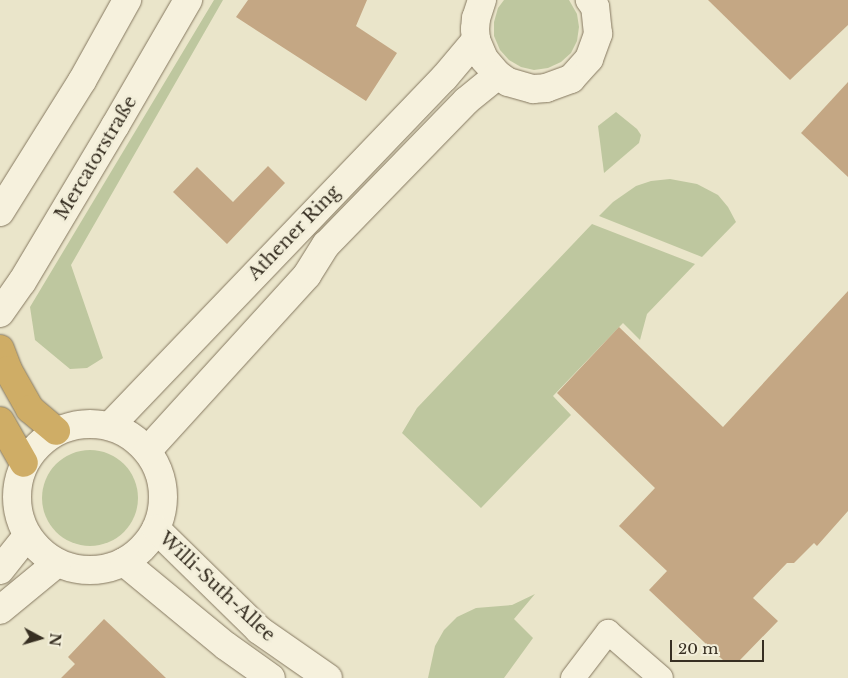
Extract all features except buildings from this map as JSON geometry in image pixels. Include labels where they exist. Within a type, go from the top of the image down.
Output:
[{"type":"highway","points":[[0,348],[8,370],[30,409],[56,431]]},
{"type":"highway","points":[[0,421],[24,463]]},
{"type":"street","points":[[0,212],[82,80],[127,0]]},
{"type":"street","name":"Mercatorstraße","points":[[0,313],[22,282],[188,0]]},
{"type":"street","points":[[482,0],[476,18],[476,40],[484,59],[498,75],[508,82],[533,89],[546,88],[571,78],[589,59],[598,34],[594,2]]},
{"type":"street","name":"Athener Ring","points":[[110,426],[444,78],[476,40]]},
{"type":"street","name":"Athener Ring","points":[[147,451],[307,275],[326,245],[466,101],[498,75]]},
{"type":"street","points":[[91,423],[110,426],[131,436],[147,451],[158,469],[163,489],[163,510],[156,529],[137,554],[124,562],[102,570],[79,570],[57,563],[40,552],[27,536],[17,508],[16,492],[24,463],[32,450],[56,431],[73,425],[91,423]]},
{"type":"street","name":"Willi-Suth-Allee","points":[[156,529],[259,630],[328,678]]},
{"type":"street","points":[[0,570],[27,536]]},
{"type":"street","name":"Willi-Suth-Allee","points":[[124,562],[226,646],[271,678]]},
{"type":"street","points":[[0,610],[57,563]]},
{"type":"street","points":[[573,678],[608,632],[661,678]]},
{"type":"green space","points":[[214,0],[223,0],[71,265],[103,358],[87,368],[70,369],[35,340],[30,307]]},
{"type":"green space","points":[[504,0],[569,0],[577,14],[579,27],[577,41],[571,53],[561,62],[548,68],[534,70],[521,67],[509,60],[500,50],[494,36],[494,22],[498,8]]},
{"type":"green space","points":[[616,112],[637,129],[641,135],[639,143],[604,173],[598,126]]},
{"type":"green space","points":[[670,179],[697,184],[718,195],[728,207],[736,222],[702,257],[599,216],[613,202],[636,186],[651,181]]},
{"type":"green space","points":[[592,224],[695,264],[647,314],[640,340],[623,323],[553,396],[571,415],[481,508],[402,433],[417,408]]},
{"type":"green space","points":[[90,450],[109,453],[124,464],[135,479],[138,498],[135,517],[124,532],[109,543],[90,546],[71,543],[56,532],[45,517],[42,498],[45,479],[56,464],[71,453]]},
{"type":"green space","points":[[535,594],[514,619],[533,638],[504,678],[428,678],[435,646],[444,630],[457,617],[476,608],[512,605]]}]
